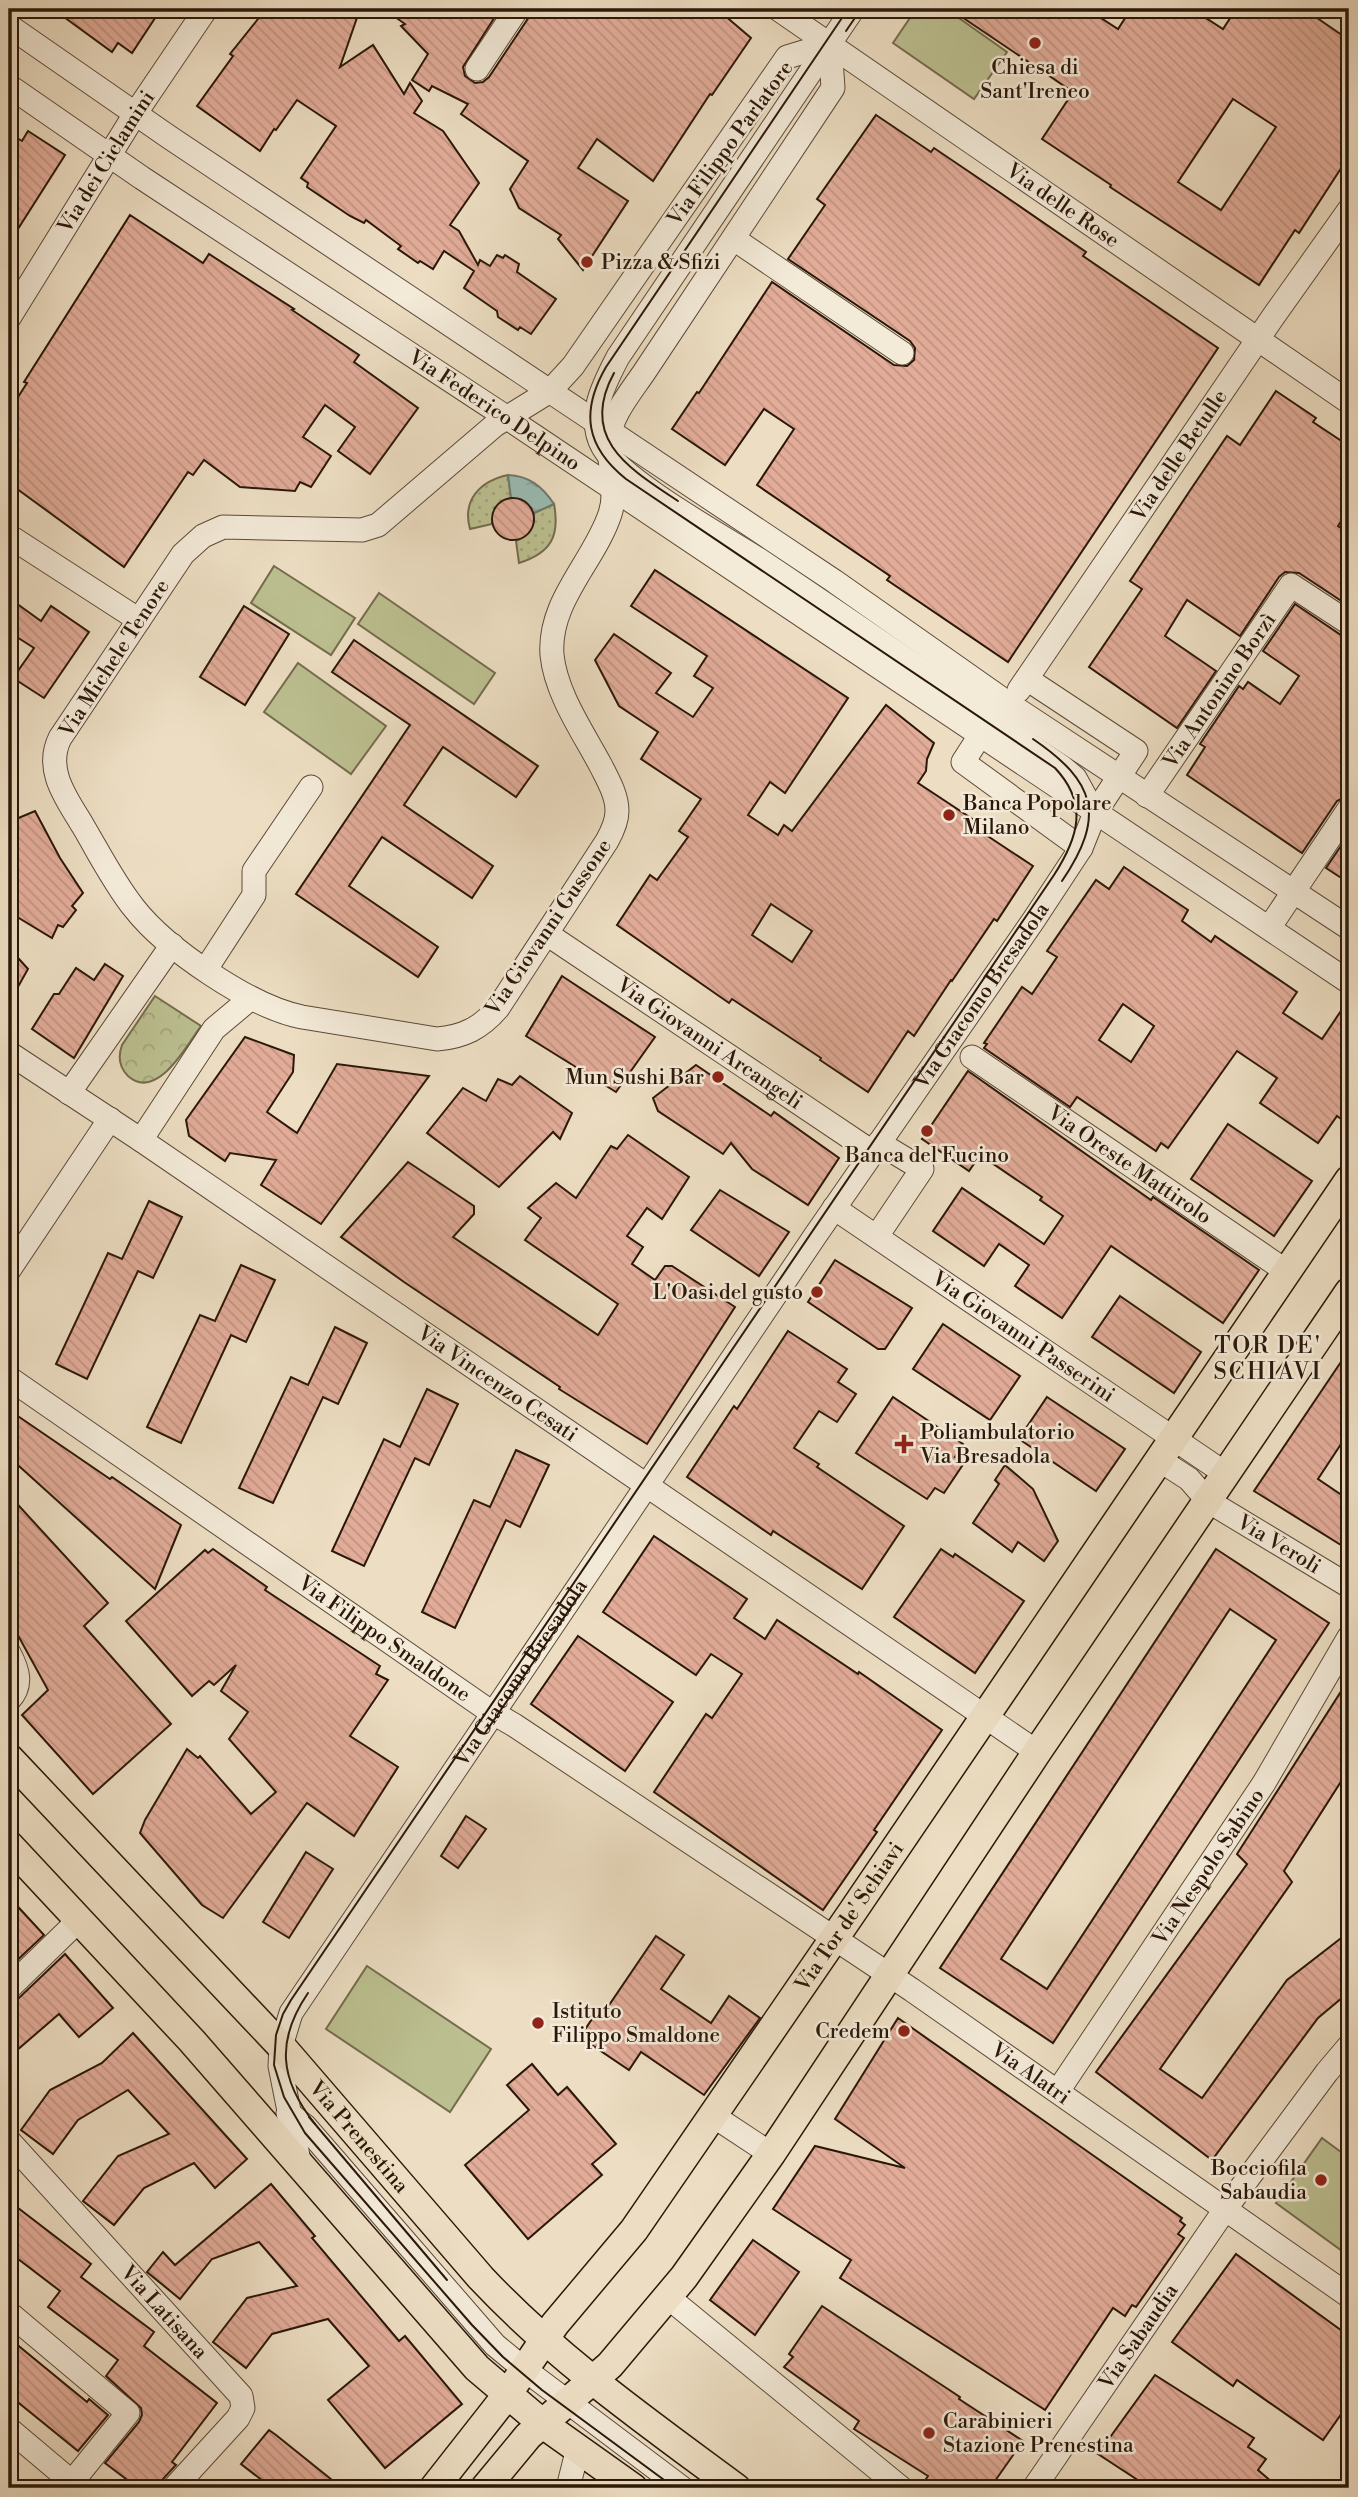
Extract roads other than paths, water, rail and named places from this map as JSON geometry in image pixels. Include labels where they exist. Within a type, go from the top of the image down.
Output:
[{"type":"main road","name":"Via Tor de' Schiavi","points":[[435,2488],[507,2395],[543,2340],[628,2237],[835,1938],[1349,1180]]},
{"type":"main road","points":[[485,2488],[522,2443],[610,2365],[669,2298],[771,2154],[1037,1752],[1349,1292]]},
{"type":"main road","name":"Via Prenestina","points":[[9,1758],[281,2046],[481,2278],[543,2340],[592,2382],[736,2488]]},
{"type":"main road","points":[[9,1845],[299,2161],[467,2357],[543,2424],[633,2488]]},
{"type":"street","name":"Via dei Ciclamini","points":[[9,318],[135,114],[206,9]]},
{"type":"street","points":[[477,69],[517,9]]},
{"type":"street","name":"Via delle Rose","points":[[778,9],[1349,402]]},
{"type":"street","name":"Via Giovanni Gussone","points":[[206,969],[251,998],[282,1012],[416,1037],[454,1037],[469,1032],[489,1018],[547,934],[607,841],[616,820],[616,802],[609,782],[555,670],[552,643],[558,611],[606,523],[613,499],[611,458],[603,427],[602,387],[618,357],[853,9]]},
{"type":"street","points":[[9,26],[135,114],[834,582],[995,720],[1095,813],[1349,982]]},
{"type":"street","points":[[603,427],[618,414],[833,88],[830,44]]},
{"type":"street","name":"Via Filippo Parlatore","points":[[506,417],[550,391],[573,366],[787,57],[830,44]]},
{"type":"street","name":"Via Federico Delpino","points":[[9,86],[109,156],[612,488],[995,720]]},
{"type":"street","name":"Via delle Betulle","points":[[1081,848],[963,762],[1027,679],[1349,210]]},
{"type":"street","points":[[734,239],[902,354]]},
{"type":"street","name":"Via Michele Tenore","points":[[206,969],[149,925],[126,897],[68,801],[55,771],[55,754],[60,738],[183,554],[196,541],[212,530],[234,526],[362,530],[378,526],[506,417]]},
{"type":"street","name":"Via Federico Delpino","points":[[611,458],[644,485],[995,720]]},
{"type":"street","points":[[9,536],[139,620]]},
{"type":"street","name":"Via Antonino Borzì","points":[[1147,796],[1291,585],[1349,623]]},
{"type":"street","name":"Via Giacomo Bresadola","points":[[299,2161],[281,2072],[281,2046],[291,2013],[834,1208],[1033,921],[1081,848],[1095,813],[1136,751],[1027,679]]},
{"type":"street","points":[[995,720],[1119,778],[1349,928]]},
{"type":"street","points":[[206,969],[254,895],[254,872],[311,787]]},
{"type":"street","points":[[1269,928],[1349,809]]},
{"type":"street","name":"Via Giovanni Arcangeli","points":[[547,934],[876,1148],[922,1169],[877,1236]]},
{"type":"street","points":[[69,1093],[172,945]]},
{"type":"street","points":[[141,1140],[214,1029],[234,1009],[251,998]]},
{"type":"street","name":"Via Vincenzo Cesati","points":[[9,1053],[141,1140],[985,1717]]},
{"type":"street","name":"Via Oreste Mattirolo","points":[[972,1056],[1286,1271]]},
{"type":"street","points":[[9,1270],[110,1119]]},
{"type":"street","name":"Via Giovanni Passerini","points":[[834,1208],[877,1236],[1166,1448]]},
{"type":"street","name":"Via Filippo Smaldone","points":[[9,1378],[493,1713],[835,1938]]},
{"type":"street","points":[[1166,1448],[1226,1474]]},
{"type":"street","points":[[1166,1448],[1208,1501]]},
{"type":"street","name":"Via Veroli","points":[[1208,1501],[1349,1586]]},
{"type":"street","name":"Via Nespolo Sabino","points":[[1058,2091],[1264,1783],[1349,1637]]},
{"type":"street","points":[[9,1653],[17,1672],[18,1684],[9,1700]]},
{"type":"street","points":[[985,1717],[1037,1752]]},
{"type":"street","points":[[9,1988],[79,1920]]},
{"type":"street","name":"Via Alatri","points":[[835,1938],[1349,2296]]},
{"type":"street","name":"Via Sabaudia","points":[[1034,2488],[1226,2208],[1349,2046]]},
{"type":"street","points":[[288,2109],[495,2345],[567,2403],[682,2488]]},
{"type":"street","points":[[712,2115],[771,2154]]},
{"type":"street","name":"Via Latisana","points":[[9,2141],[241,2396],[243,2408],[238,2418],[174,2488]]},
{"type":"street","points":[[669,2298],[901,2488]]},
{"type":"street","points":[[9,2313],[128,2413],[75,2485],[9,2429]]},
{"type":"street","points":[[568,2488],[578,2448]]},
{"type":"water","points":[[508,475],[522,477],[534,483],[554,504],[534,513],[525,502],[511,498]]},
{"type":"tram line","points":[[675,2488],[542,2390],[503,2357],[472,2325],[305,2133],[284,2097],[274,2065],[276,2035],[291,2000],[1054,875],[1074,834],[1076,808],[1073,795],[1055,768],[626,479],[602,454],[591,428],[593,399],[606,367],[848,9]]},
{"type":"tram line","points":[[846,31],[861,9]]},
{"type":"tram line","points":[[614,373],[604,396],[602,416],[606,434],[614,450],[627,464],[678,501]]},
{"type":"tram line","points":[[1033,739],[1070,770],[1088,802],[1089,819],[1085,837],[1062,881]]},
{"type":"tram line","points":[[485,1733],[580,1594]]},
{"type":"tram line","points":[[308,1993],[291,2027],[286,2059],[294,2091],[315,2124]]},
{"type":"tram line","points":[[309,2117],[447,2280]]},
{"type":"place","name":"Chiesa di Sant'Ireneo","points":[[1035,43]]},
{"type":"place","name":"Pizza & Sfizi","points":[[587,262]]},
{"type":"place","name":"Banca Popolare Milano","points":[[949,815]]},
{"type":"place","name":"Mun Sushi Bar","points":[[718,1077]]},
{"type":"place","name":"Banca del Fucino","points":[[927,1131]]},
{"type":"place","name":"L'Oasi del gusto","points":[[817,1292]]},
{"type":"place","name":"Poliambulatorio Via Bresadola","points":[[904,1444]]},
{"type":"place","name":"Istituto Filippo Smaldone","points":[[538,2023]]},
{"type":"place","name":"Credem","points":[[904,2031]]},
{"type":"place","name":"Bocciofila Sabaudia","points":[[1321,2180]]},
{"type":"place","name":"Carabinieri Stazione Prenestina","points":[[929,2433]]},
{"type":"district","name":"TOR DE' SCHIAVI","points":[[1268,1358]]}]
